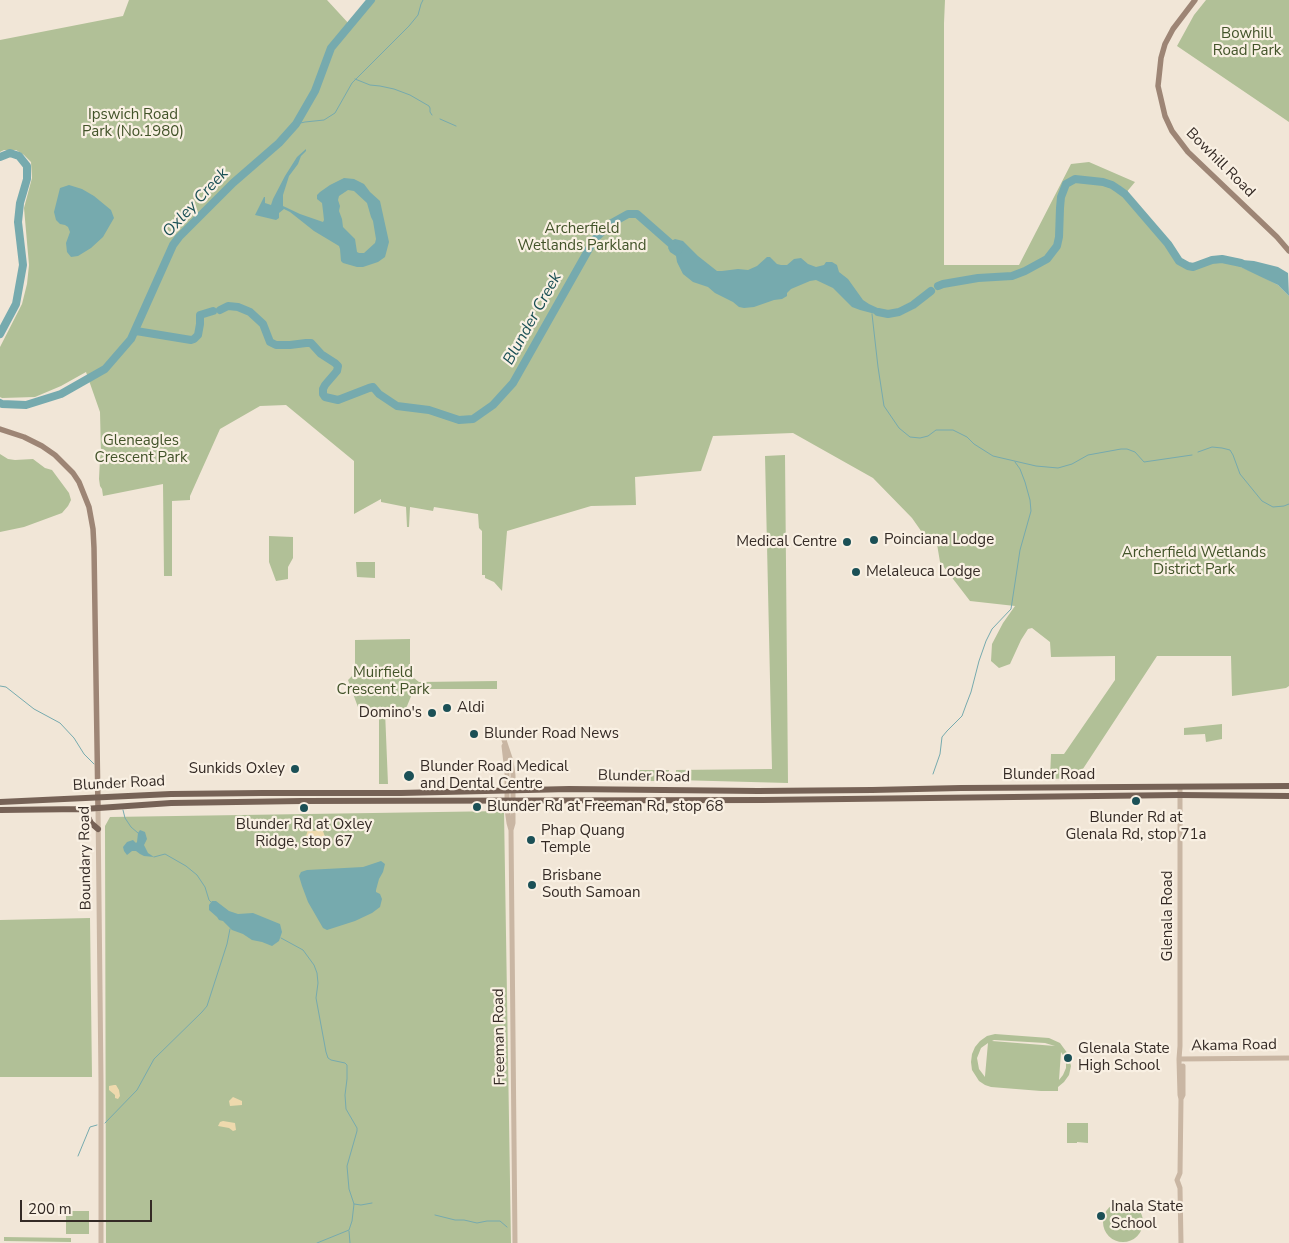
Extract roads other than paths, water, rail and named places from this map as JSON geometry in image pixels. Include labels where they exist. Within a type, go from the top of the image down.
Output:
[{"type":"main road","name":"Bowhill Road","points":[[1195,0],[1173,29],[1165,44],[1161,58],[1158,86],[1165,116],[1172,131],[1188,152],[1277,237],[1289,251]]},
{"type":"main road","name":"Boundary Road","points":[[0,429],[24,437],[55,455],[79,482],[89,507],[94,548],[98,808]]},
{"type":"main road","name":"Blunder Road","points":[[0,802],[262,792],[401,793],[569,789],[824,790],[1289,786]]},
{"type":"main road","name":"Blunder Road","points":[[0,810],[84,809],[171,803],[302,801],[763,800],[1180,795],[1289,796]]},
{"type":"main road","points":[[84,809],[91,823],[98,829]]},
{"type":"street","points":[[504,740],[513,768],[510,791],[507,772],[504,740]]},
{"type":"street","name":"Glenala Road","points":[[1180,787],[1180,1046],[1183,1095],[1181,1099],[1180,1173],[1177,1180],[1180,1188],[1181,1243]]},
{"type":"street","name":"Freeman Road","points":[[510,791],[515,1243]]},
{"type":"street","name":"Boundary Road","points":[[98,808],[101,1243]]},
{"type":"street","name":"Akama Road","points":[[1181,1059],[1289,1058]]},
{"type":"water","points":[[306,149],[289,176],[283,195],[283,206],[323,222],[322,203],[317,199],[317,195],[320,192],[344,178],[354,179],[364,184],[380,201],[389,242],[385,257],[378,262],[363,267],[343,263],[339,246],[314,231],[290,212],[284,209],[279,213],[279,218],[276,220],[255,215],[264,197],[265,203],[271,205],[285,176],[297,157]],"holes":[[[348,190],[354,191],[367,203],[376,239],[375,243],[364,253],[357,252],[355,239],[343,227],[339,211],[339,196]]]},
{"type":"water","points":[[69,185],[82,189],[94,196],[111,210],[114,218],[103,237],[91,248],[78,256],[71,257],[67,252],[66,243],[70,232],[68,227],[56,220],[54,212],[60,188]]},
{"type":"water","points":[[675,239],[683,241],[717,271],[748,270],[757,266],[767,257],[781,265],[787,265],[794,259],[801,258],[808,264],[816,267],[824,265],[826,262],[832,262],[837,265],[839,272],[848,279],[863,300],[887,311],[889,315],[879,315],[852,307],[833,288],[816,280],[791,289],[787,296],[782,299],[754,307],[739,307],[708,287],[693,282],[683,274],[676,256],[668,248],[671,241]]},
{"type":"water","points":[[1230,259],[1254,261],[1278,267],[1288,273],[1289,296],[1278,285],[1232,263]]},
{"type":"water","points":[[140,830],[145,832],[147,839],[144,845],[148,853],[154,857],[144,856],[136,851],[132,851],[127,855],[124,851],[123,847],[127,842],[133,840],[137,842]]},
{"type":"water","points":[[381,861],[385,864],[376,890],[382,899],[380,907],[355,921],[327,930],[323,928],[308,902],[299,876],[301,872],[307,870],[363,867]]},
{"type":"water","points":[[212,901],[216,901],[229,911],[238,914],[253,913],[280,924],[282,932],[279,941],[272,946],[252,940],[232,930],[209,910],[209,905]]},
{"type":"waterway","name":"Oxley Creek","points":[[0,403],[26,405],[61,394],[105,369],[131,339],[173,245],[233,183],[279,143],[296,124],[315,91],[331,48],[371,0]]},
{"type":"waterway","points":[[296,124],[324,120],[335,113],[352,83],[418,15],[423,0]]},
{"type":"waterway","points":[[355,79],[370,85],[394,89],[410,95],[429,106],[432,115]]},
{"type":"waterway","points":[[440,119],[456,126]]},
{"type":"waterway","name":"Oxley Creek","points":[[0,157],[10,153],[19,156],[27,166],[27,179],[20,203],[18,222],[23,265],[16,304],[0,334]]},
{"type":"waterway","name":"Blunder Creek","points":[[938,286],[978,278],[1012,276],[1047,259],[1057,246],[1061,197],[1066,184],[1075,179],[1103,182],[1112,185],[1125,194],[1168,244],[1179,261],[1188,266],[1193,267],[1212,260],[1222,259],[1241,263]]},
{"type":"waterway","name":"Blunder Creek","points":[[220,310],[228,306],[238,307],[250,312],[263,324],[270,342],[276,345],[311,343],[321,354],[338,366],[337,371],[323,389],[325,397],[338,400],[373,387],[379,394],[397,406],[429,410],[459,420],[473,419],[493,405],[513,383],[594,240],[610,224],[628,214],[637,214],[678,250]]},
{"type":"waterway","name":"Blunder Creek","points":[[878,312],[888,314],[899,312],[913,305],[931,291]]},
{"type":"waterway","name":"Blunder Creek","points":[[136,331],[191,340],[198,335],[200,315],[213,311]]},
{"type":"waterway","points":[[872,314],[884,406],[899,428],[910,437],[920,438],[928,436],[936,430],[953,430],[967,437],[974,444],[993,456],[1036,466],[1058,468],[1072,464],[1088,455],[1121,449],[1135,452],[1144,462],[1192,455]]},
{"type":"waterway","points":[[1198,452],[1212,447],[1230,450],[1240,474],[1262,501],[1273,507],[1289,504]]},
{"type":"waterway","points":[[933,774],[940,754],[942,737],[962,716],[986,641],[992,629],[1011,609],[1020,550],[1031,511],[1025,482],[1015,462]]},
{"type":"waterway","points":[[0,686],[6,687],[34,709],[60,723],[94,764]]},
{"type":"waterway","points":[[111,777],[119,789]]},
{"type":"waterway","points":[[123,810],[125,818],[138,833]]},
{"type":"waterway","points":[[154,857],[165,854],[186,866],[197,875],[205,887],[211,902]]},
{"type":"waterway","points":[[105,1123],[137,1090],[154,1059],[207,1006],[230,929]]},
{"type":"waterway","points":[[281,938],[303,950],[314,965],[318,983],[316,998],[326,1052],[331,1060],[347,1065],[346,1109],[357,1128],[347,1166],[349,1189],[354,1204],[349,1230],[317,1243]]},
{"type":"waterway","points":[[78,1156],[90,1127],[97,1125]]},
{"type":"waterway","points":[[354,1204],[372,1203]]},
{"type":"waterway","points":[[435,1215],[477,1223],[500,1221],[507,1227]]},
{"type":"waterway","points":[[349,1231],[350,1243]]},
{"type":"place","name":"Poinciana Lodge","points":[[874,540]]},
{"type":"place","name":"Medical Centre","points":[[847,542]]},
{"type":"place","name":"Melaleuca Lodge","points":[[856,572]]},
{"type":"place","name":"Aldi","points":[[447,708]]},
{"type":"place","name":"Domino's","points":[[432,713]]},
{"type":"place","name":"Blunder Road News","points":[[474,734]]},
{"type":"place","name":"Sunkids Oxley","points":[[295,769]]},
{"type":"place","name":"Blunder Road Medical and Dental Centre","points":[[409,776]]},
{"type":"place","name":"Blunder Rd at Glenala Rd, stop 71a","points":[[1136,801]]},
{"type":"place","name":"Blunder Rd at Freeman Rd, stop 68","points":[[477,807]]},
{"type":"place","name":"Blunder Rd at Oxley Ridge, stop 67","points":[[304,808]]},
{"type":"place","name":"Phap Quang Temple","points":[[531,840]]},
{"type":"place","name":"Brisbane South Samoan","points":[[532,885]]},
{"type":"place","name":"Glenala State High School","points":[[1068,1058]]},
{"type":"place","name":"Inala State School","points":[[1101,1216]]},
{"type":"park label","name":"Bowhill Road Park","points":[[1247,42]]},
{"type":"park label","name":"Ipswich Road Park (No.1980)","points":[[133,124]]},
{"type":"park label","name":"Archerfield Wetlands Parkland","points":[[582,238]]},
{"type":"park label","name":"Gleneagles Crescent Park","points":[[141,450]]},
{"type":"park label","name":"Archerfield Wetlands District Park","points":[[1194,562]]},
{"type":"park label","name":"Muirfield Crescent Park","points":[[383,682]]}]
